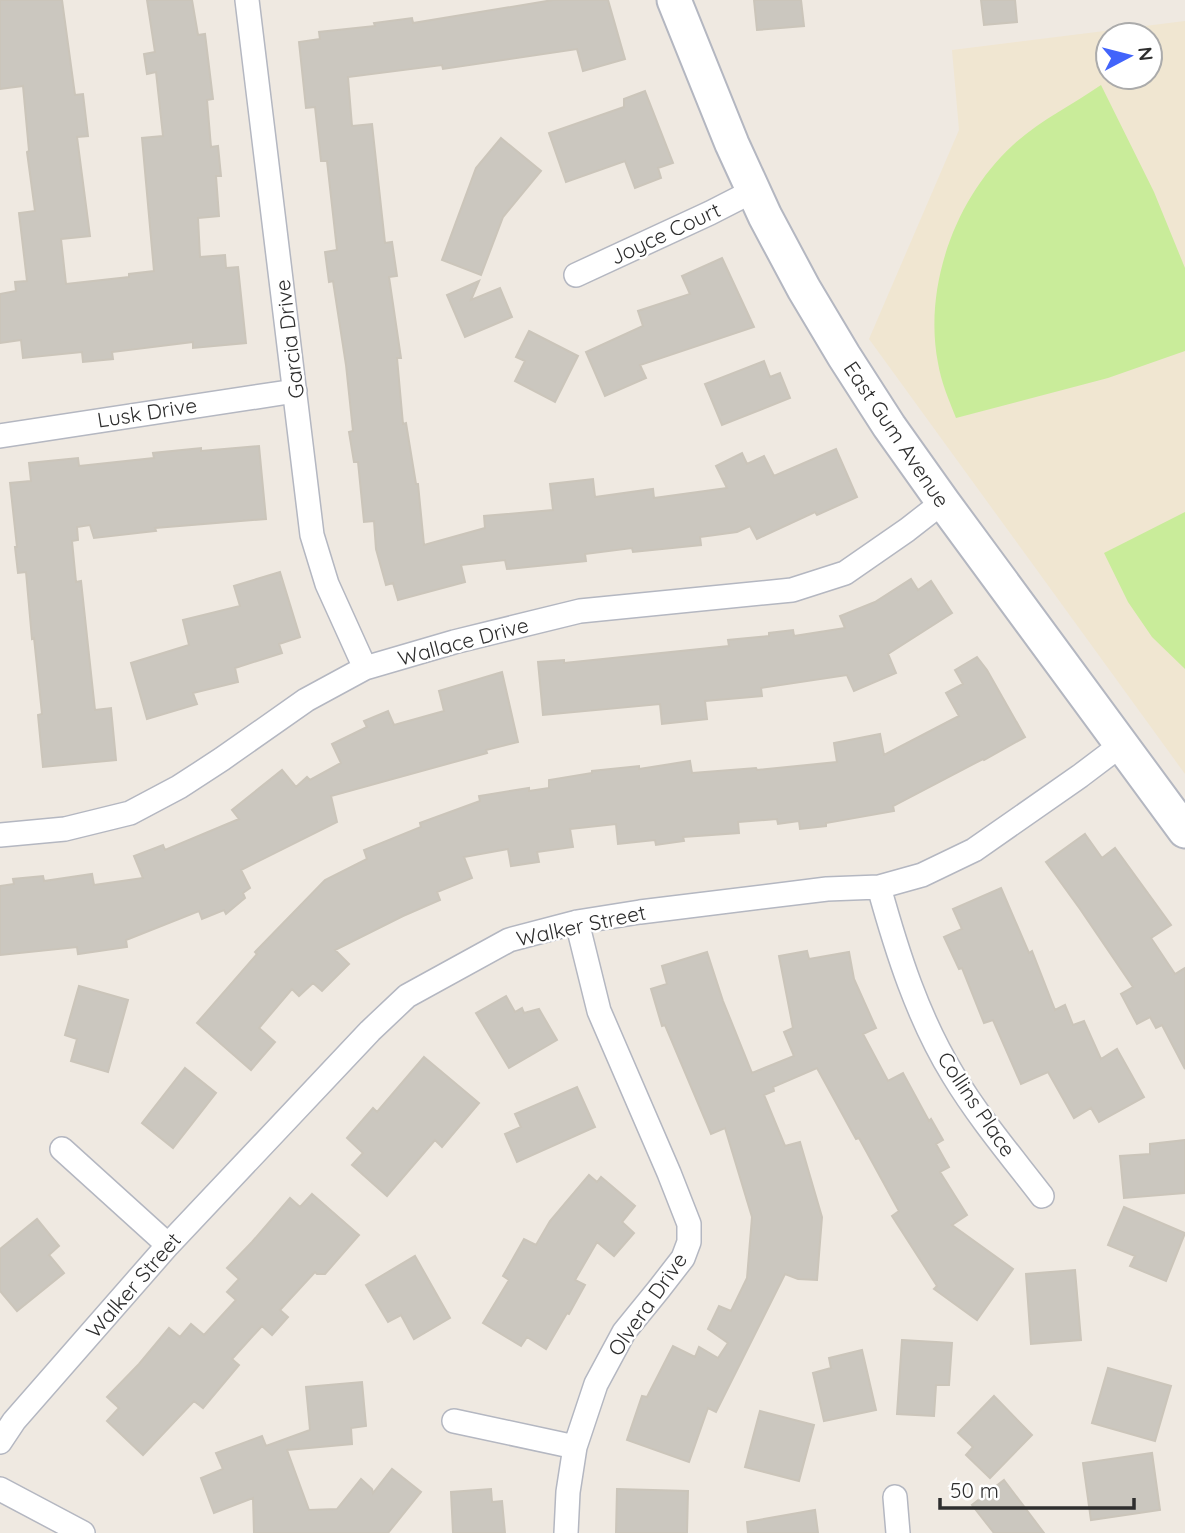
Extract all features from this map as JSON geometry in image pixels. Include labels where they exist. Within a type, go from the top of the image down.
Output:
[{"type":"street","name":"Garcia Drive","points":[[247,0],[312,535],[327,584],[365,668]]},
{"type":"street","name":"East Gum Avenue","points":[[674,0],[753,191],[804,289],[844,356],[943,502],[1185,831]]},
{"type":"street","name":"Joyce Court","points":[[576,275],[753,191]]},
{"type":"street","name":"Lusk Drive","points":[[0,436],[295,391]]},
{"type":"street","name":"Wallace Drive","points":[[0,834],[65,829],[130,813],[179,787],[306,699],[365,668],[454,642],[580,611],[792,590],[845,573],[943,502]]},
{"type":"street","name":"Walker Street","points":[[0,1442],[14,1421],[168,1245],[370,1031],[407,996],[509,940],[577,922],[827,889],[879,887],[922,875],[974,850],[1121,745]]},
{"type":"street","name":"Collins Place","points":[[879,887],[919,1010],[953,1075],[1042,1196]]},
{"type":"street","name":"Olvera Drive","points":[[566,1533],[568,1492],[575,1447],[596,1384],[624,1332],[683,1258],[689,1242],[689,1224],[600,1011],[577,922]]},
{"type":"street","points":[[62,1149],[168,1245]]},
{"type":"street","points":[[454,1421],[575,1447]]},
{"type":"street","points":[[0,1489],[83,1533]]},
{"type":"street","points":[[895,1497],[898,1533]]},
{"type":"shaded area","points":[[1185,21],[1185,774],[869,339],[959,130],[952,50],[1094,32],[1094,91],[1164,91],[1164,24]]},
{"type":"green space","points":[[1094,90],[1104,91],[1154,192],[1185,268],[1185,351],[1108,378],[956,418],[941,377],[935,334],[935,304],[948,245],[975,190],[993,166],[1023,136]]},
{"type":"green space","points":[[1185,512],[1185,669],[1152,637],[1128,602],[1104,553]]},
{"type":"building","points":[[0,0],[62,0],[75,95],[83,94],[88,136],[77,137],[90,236],[61,239],[66,284],[129,277],[129,274],[154,271],[142,138],[163,136],[156,72],[147,74],[144,54],[155,52],[147,0],[192,0],[198,35],[205,34],[213,99],[207,100],[211,147],[218,146],[221,176],[216,176],[219,216],[198,218],[200,257],[225,255],[226,268],[238,267],[246,343],[193,348],[193,342],[112,352],[113,359],[83,362],[82,352],[23,358],[21,340],[0,343],[0,294],[16,291],[15,282],[27,281],[19,213],[35,211],[27,152],[23,86],[0,89]]},
{"type":"building","points":[[553,0],[608,0],[625,59],[583,71],[577,49],[443,69],[442,65],[348,77],[352,126],[372,124],[385,243],[392,242],[397,276],[389,277],[401,358],[397,358],[403,424],[406,423],[418,484],[424,545],[485,528],[484,516],[553,510],[550,484],[593,479],[595,497],[653,489],[654,498],[727,488],[716,466],[742,453],[747,464],[764,456],[774,476],[836,449],[857,497],[817,515],[815,512],[757,539],[750,526],[737,532],[700,537],[701,545],[633,552],[632,548],[585,554],[586,561],[507,569],[505,560],[461,565],[465,582],[398,600],[393,583],[386,585],[376,549],[374,521],[364,522],[358,462],[354,462],[349,432],[353,431],[346,365],[333,281],[329,282],[325,252],[337,250],[327,161],[321,161],[315,107],[306,108],[299,42],[320,39],[319,32],[375,26],[374,23],[412,18],[413,23]]},
{"type":"building","points":[[754,0],[801,0],[804,26],[757,30]]},
{"type":"building","points":[[981,0],[1015,0],[1017,22],[984,25]]},
{"type":"building","points":[[645,91],[673,163],[658,168],[661,178],[635,188],[625,161],[566,182],[549,133],[624,107],[624,99]]},
{"type":"building","points":[[501,138],[541,171],[503,217],[481,275],[442,260],[476,168]]},
{"type":"building","points":[[722,258],[754,327],[640,365],[646,378],[605,396],[586,352],[643,326],[638,311],[690,294],[682,276]]},
{"type":"building","points":[[479,281],[471,300],[500,288],[512,317],[465,337],[447,295]]},
{"type":"building","points":[[529,331],[578,356],[555,402],[515,381],[525,361],[516,357]]},
{"type":"building","points":[[764,361],[770,377],[780,373],[790,398],[722,425],[705,384]]},
{"type":"building","points":[[259,446],[266,519],[155,528],[156,531],[94,538],[90,525],[77,527],[78,540],[72,541],[76,582],[81,581],[95,710],[111,708],[116,760],[43,767],[38,715],[42,714],[34,638],[32,639],[26,572],[18,573],[10,483],[31,481],[29,463],[78,458],[79,466],[154,458],[153,453]]},
{"type":"building","points":[[280,572],[300,637],[279,644],[282,653],[235,668],[238,682],[193,693],[197,704],[147,719],[131,663],[189,645],[183,620],[240,606],[234,586]]},
{"type":"building","points":[[911,579],[918,590],[931,581],[952,613],[888,654],[896,673],[854,691],[847,675],[761,688],[762,696],[705,701],[707,719],[662,724],[660,704],[543,715],[538,662],[564,660],[564,663],[729,646],[728,640],[769,636],[769,633],[793,630],[794,636],[845,628],[840,616],[875,602]]},
{"type":"building","points":[[977,657],[1025,737],[893,806],[894,811],[800,829],[799,821],[778,824],[777,819],[738,822],[739,833],[683,837],[684,841],[656,845],[655,840],[618,844],[616,824],[570,829],[573,847],[537,852],[539,862],[511,866],[508,849],[464,857],[472,878],[437,892],[440,900],[335,950],[349,964],[322,991],[313,983],[299,996],[292,989],[259,1028],[275,1042],[251,1070],[197,1023],[257,954],[255,952],[325,880],[367,859],[364,850],[421,827],[420,823],[480,801],[479,796],[529,788],[529,791],[549,788],[549,780],[592,771],[639,766],[639,769],[690,761],[692,773],[837,762],[834,743],[880,734],[884,755],[959,716],[946,693],[963,684],[955,670]]},
{"type":"building","points":[[502,672],[518,742],[331,796],[337,822],[241,870],[250,888],[243,893],[245,898],[226,914],[224,910],[202,919],[199,911],[126,940],[127,947],[78,954],[77,947],[0,955],[0,886],[14,884],[13,879],[43,876],[44,881],[92,874],[94,885],[143,878],[134,856],[163,845],[165,850],[239,819],[232,810],[282,770],[296,787],[307,777],[310,780],[341,763],[332,744],[367,727],[364,721],[388,711],[394,725],[444,711],[439,691]]},
{"type":"building","points":[[1085,834],[1102,858],[1115,848],[1171,925],[1151,938],[1175,974],[1185,968],[1185,1069],[1162,1025],[1156,1028],[1150,1017],[1137,1024],[1121,994],[1133,987],[1046,862]]},
{"type":"building","points":[[1001,888],[1029,953],[1032,951],[1055,1010],[1065,1005],[1073,1025],[1084,1021],[1101,1059],[1117,1049],[1144,1097],[1099,1122],[1091,1108],[1074,1118],[1048,1072],[1021,1084],[993,1020],[984,1023],[962,968],[959,969],[944,937],[962,929],[953,909]]},
{"type":"building","points":[[807,951],[809,959],[849,952],[854,979],[876,1028],[863,1034],[888,1081],[903,1073],[929,1121],[931,1119],[943,1140],[936,1144],[949,1167],[940,1172],[967,1215],[952,1225],[1013,1269],[977,1320],[934,1289],[937,1286],[892,1216],[899,1211],[817,1068],[773,1087],[774,1091],[764,1095],[785,1146],[800,1142],[822,1217],[817,1280],[798,1279],[785,1274],[716,1412],[708,1408],[689,1462],[627,1440],[642,1396],[647,1397],[673,1346],[695,1357],[699,1347],[718,1358],[728,1343],[708,1329],[719,1306],[731,1311],[747,1278],[752,1217],[725,1128],[711,1134],[665,1025],[662,1026],[651,989],[667,984],[662,966],[707,952],[752,1073],[794,1056],[784,1032],[793,1028],[779,956]]},
{"type":"building","points":[[79,986],[128,1000],[108,1072],[71,1061],[77,1039],[65,1035]]},
{"type":"building","points":[[506,996],[515,1012],[522,1008],[524,1013],[539,1009],[557,1040],[509,1068],[476,1013]]},
{"type":"building","points":[[424,1057],[479,1103],[442,1147],[435,1140],[387,1196],[352,1165],[363,1153],[347,1138],[373,1108],[377,1112]]},
{"type":"building","points":[[185,1068],[216,1093],[173,1148],[142,1123]]},
{"type":"building","points":[[577,1087],[595,1127],[517,1162],[505,1134],[521,1127],[515,1114]]},
{"type":"building","points":[[1185,1140],[1185,1193],[1124,1198],[1120,1156],[1150,1154],[1150,1144]]},
{"type":"building","points":[[589,1175],[597,1182],[601,1177],[635,1206],[622,1222],[634,1233],[614,1256],[597,1242],[575,1280],[585,1285],[546,1349],[527,1337],[521,1346],[483,1323],[509,1280],[503,1276],[524,1239],[536,1245],[550,1221]]},
{"type":"building","points":[[312,1194],[359,1235],[325,1274],[315,1272],[280,1310],[288,1317],[272,1335],[262,1326],[232,1359],[239,1365],[203,1408],[194,1401],[143,1455],[107,1421],[119,1408],[107,1397],[169,1328],[180,1337],[191,1324],[204,1335],[236,1300],[227,1292],[239,1279],[227,1268],[290,1198],[300,1207]]},
{"type":"building","points":[[1124,1207],[1185,1233],[1166,1281],[1130,1266],[1135,1256],[1108,1245]]},
{"type":"building","points":[[37,1219],[59,1246],[49,1255],[64,1273],[17,1311],[0,1291],[0,1249]]},
{"type":"building","points":[[415,1256],[450,1318],[414,1339],[401,1315],[388,1322],[366,1285]]},
{"type":"building","points":[[1075,1270],[1081,1340],[1031,1344],[1026,1274]]},
{"type":"building","points":[[902,1340],[952,1343],[949,1385],[936,1385],[934,1416],[897,1414]]},
{"type":"building","points":[[862,1350],[876,1410],[824,1421],[813,1373],[831,1368],[829,1358]]},
{"type":"building","points":[[1108,1368],[1171,1386],[1155,1441],[1092,1423]]},
{"type":"building","points":[[362,1382],[366,1426],[351,1428],[352,1444],[287,1450],[309,1510],[337,1509],[361,1479],[373,1493],[392,1469],[421,1492],[388,1533],[254,1533],[253,1498],[214,1513],[201,1478],[223,1469],[216,1453],[262,1436],[266,1446],[310,1430],[306,1387]]},
{"type":"building","points":[[994,1396],[1032,1435],[990,1478],[966,1455],[973,1447],[958,1433]]},
{"type":"building","points":[[760,1411],[814,1425],[799,1481],[745,1467]]},
{"type":"building","points":[[1152,1453],[1160,1510],[1091,1520],[1083,1463]]},
{"type":"building","points":[[1004,1480],[1044,1533],[994,1533],[972,1505]]},
{"type":"building","points":[[491,1489],[492,1502],[502,1501],[505,1533],[453,1533],[451,1492]]},
{"type":"building","points":[[617,1489],[688,1491],[687,1533],[616,1533]]},
{"type":"building","points":[[815,1510],[818,1533],[748,1533],[747,1522]]}]
